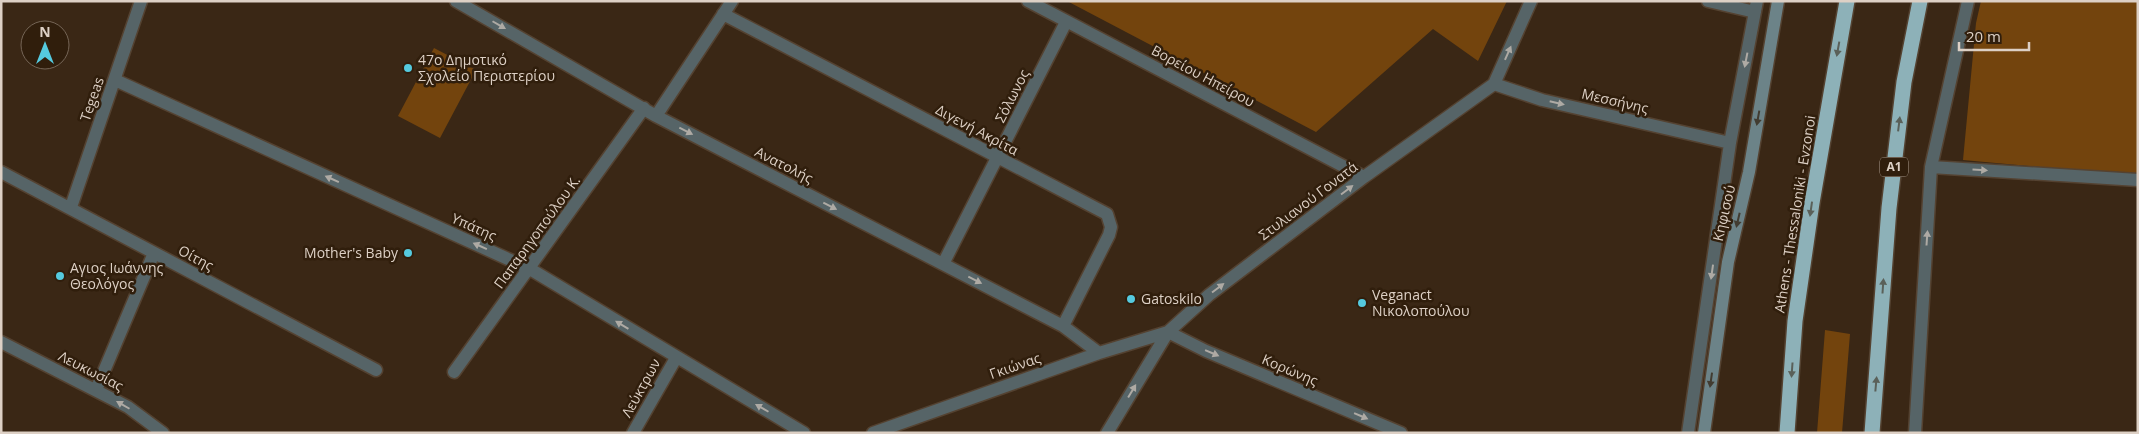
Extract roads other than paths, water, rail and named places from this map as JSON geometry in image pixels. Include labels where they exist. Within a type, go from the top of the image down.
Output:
[{"type":"highway","name":"Athens - Thessaloniki - Evzonoi","points":[[1788,433],[1795,321],[1812,203],[1847,1]]},
{"type":"highway","name":"Α1","points":[[1872,433],[1890,198],[1904,82],[1920,1]]},
{"type":"main road","name":"Κηφισού","points":[[1704,433],[1728,262],[1749,172],[1778,1]]},
{"type":"street","name":"Tegeas","points":[[71,207],[141,1]]},
{"type":"street","name":"Ανατολής","points":[[456,1],[656,116],[1063,326],[1099,353]]},
{"type":"street","points":[[656,116],[732,1]]},
{"type":"street","name":"Βορείου Ηπείρου","points":[[1028,1],[1364,178]]},
{"type":"street","points":[[1494,84],[1531,1]]},
{"type":"street","points":[[1708,1],[1756,7]]},
{"type":"street","points":[[1915,433],[1932,167],[1968,1]]},
{"type":"street","name":"Κηφισού","points":[[1688,433],[1730,143],[1756,7]]},
{"type":"street","name":"Διγενή Ακρίτα","points":[[723,14],[1102,211],[1110,220],[1109,235],[1063,326]]},
{"type":"street","name":"Σόλωνος","points":[[943,264],[1066,22]]},
{"type":"street","name":"Υπάτης","points":[[115,80],[530,269],[804,433]]},
{"type":"street","name":"Μεσσήνης","points":[[1494,84],[1542,100],[1730,143]]},
{"type":"street","name":"Στυλιανού Γονατά","points":[[1107,433],[1168,332],[1209,295],[1364,178],[1494,84]]},
{"type":"street","name":"Παπαρηγοπούλου Κ.","points":[[454,372],[530,269],[644,108]]},
{"type":"street","points":[[1932,167],[2138,180]]},
{"type":"street","name":"Οίτης","points":[[1,172],[71,207],[376,370]]},
{"type":"street","points":[[96,390],[154,253]]},
{"type":"street","name":"Γκιώνας","points":[[873,433],[1099,353],[1168,332]]},
{"type":"street","name":"Κορώνης","points":[[1168,332],[1206,351],[1401,433]]},
{"type":"street","name":"Λευκωσίας","points":[[1,342],[128,407],[164,433]]},
{"type":"street","name":"Λεύκτρων","points":[[633,433],[676,358]]},
{"type":"place","name":"47ο Δημοτικό Σχολείο Περιστερίου","points":[[408,68]]},
{"type":"place","name":"Mother's Baby","points":[[408,253]]},
{"type":"place","name":"Αγιος Ιωάννης Θεολόγος","points":[[60,276]]},
{"type":"place","name":"Gatoskilo","points":[[1131,299]]},
{"type":"place","name":"Veganact Νικολοπούλου","points":[[1362,303]]}]
